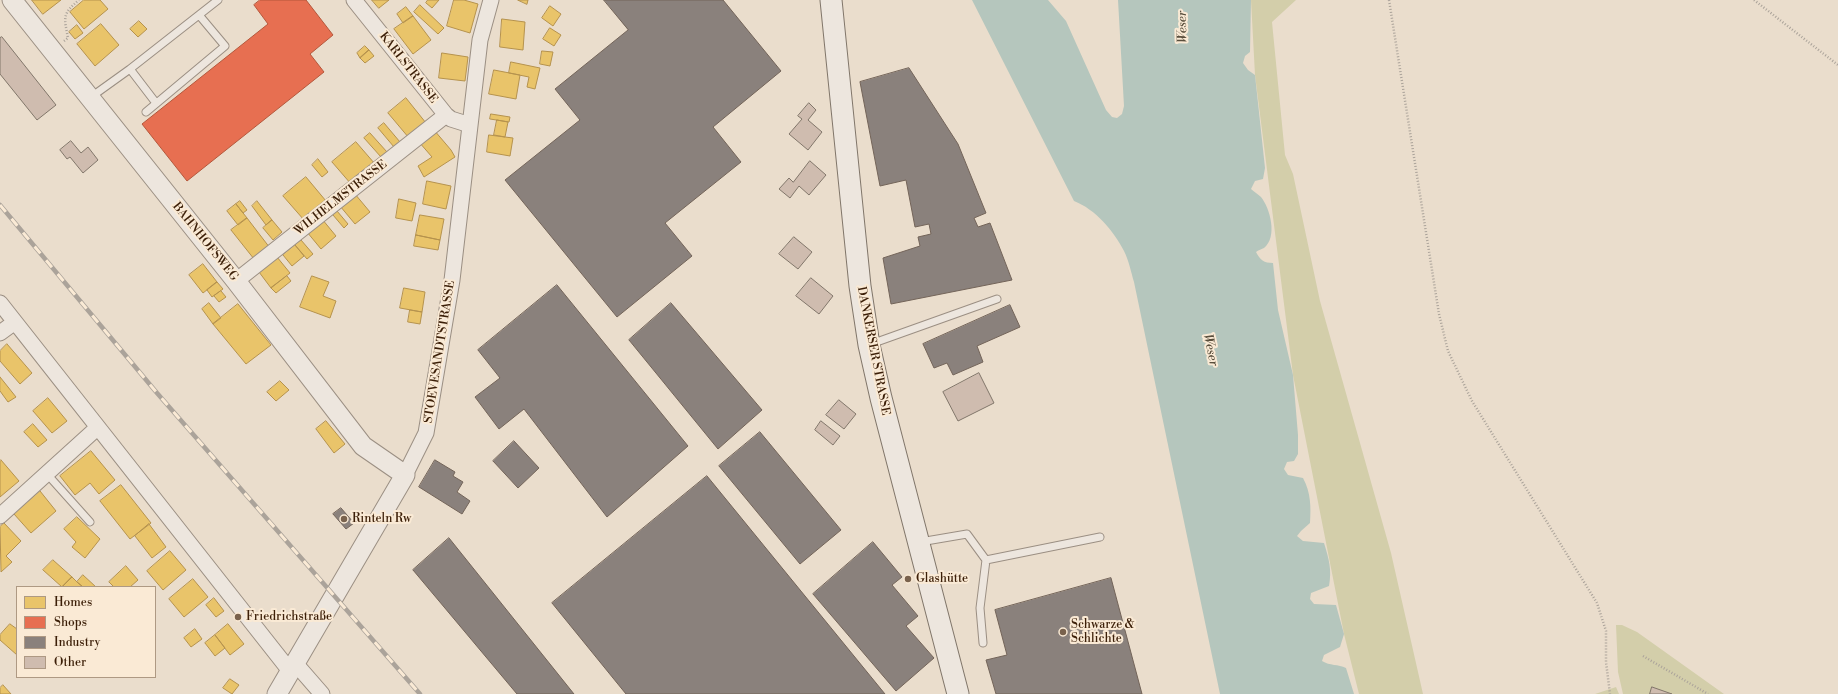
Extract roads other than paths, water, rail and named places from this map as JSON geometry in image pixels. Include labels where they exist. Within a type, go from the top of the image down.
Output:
[{"type":"main road","name":"DANKERSER STRASSE","points":[[831,0],[860,286],[869,345],[881,398],[958,694]]},
{"type":"street","name":"BAHNHOFSWEG","points":[[12,0],[236,281],[363,446],[404,475]]},
{"type":"street","name":"KARLSTRASSE","points":[[354,0],[446,115],[451,119],[470,125]]},
{"type":"street","name":"STOEVESANDTSTRASSE","points":[[277,694],[404,475],[426,433],[452,280],[480,40],[491,0]]},
{"type":"street","name":"WILHELMSTRASSE","points":[[236,281],[446,115]]},
{"type":"street","points":[[0,303],[97,428],[293,667],[322,694]]},
{"type":"street","points":[[0,334],[15,322]]},
{"type":"street","points":[[0,516],[97,428]]},
{"type":"lane","points":[[90,97],[130,69],[218,0]]},
{"type":"lane","points":[[146,112],[225,46],[199,15]]},
{"type":"lane","points":[[130,69],[156,103]]},
{"type":"lane","points":[[869,345],[997,299]]},
{"type":"lane","points":[[47,474],[90,522]]},
{"type":"lane","points":[[918,543],[967,534],[986,560],[980,608],[982,643]]},
{"type":"lane","points":[[986,560],[1100,537]]},
{"type":"water","name":"Weser","points":[[972,0],[1048,0],[1066,21],[1106,110],[1112,117],[1117,118],[1122,114],[1124,106],[1118,0],[1251,0],[1250,52],[1245,56],[1243,63],[1248,70],[1255,75],[1265,168],[1263,179],[1255,181],[1251,189],[1261,197],[1264,202],[1270,215],[1272,230],[1268,243],[1264,248],[1256,252],[1263,260],[1273,263],[1278,310],[1293,375],[1298,435],[1298,454],[1294,461],[1287,462],[1284,469],[1288,475],[1303,478],[1309,495],[1310,523],[1297,536],[1303,541],[1324,543],[1329,559],[1329,586],[1311,593],[1310,599],[1314,604],[1336,605],[1344,634],[1340,647],[1324,655],[1322,661],[1346,668],[1354,694],[1220,694],[1134,282],[1127,259],[1120,243],[1109,228],[1089,209],[1074,201]]},
{"type":"railway","points":[[0,205],[157,393],[420,694]]},
{"type":"place","name":"Rinteln Rw","points":[[344,519]]},
{"type":"place","name":"Glashütte","points":[[908,579]]},
{"type":"place","name":"Friedrichstraße","points":[[238,617]]},
{"type":"place","name":"Schwarze & Schlichte","points":[[1063,632]]}]
